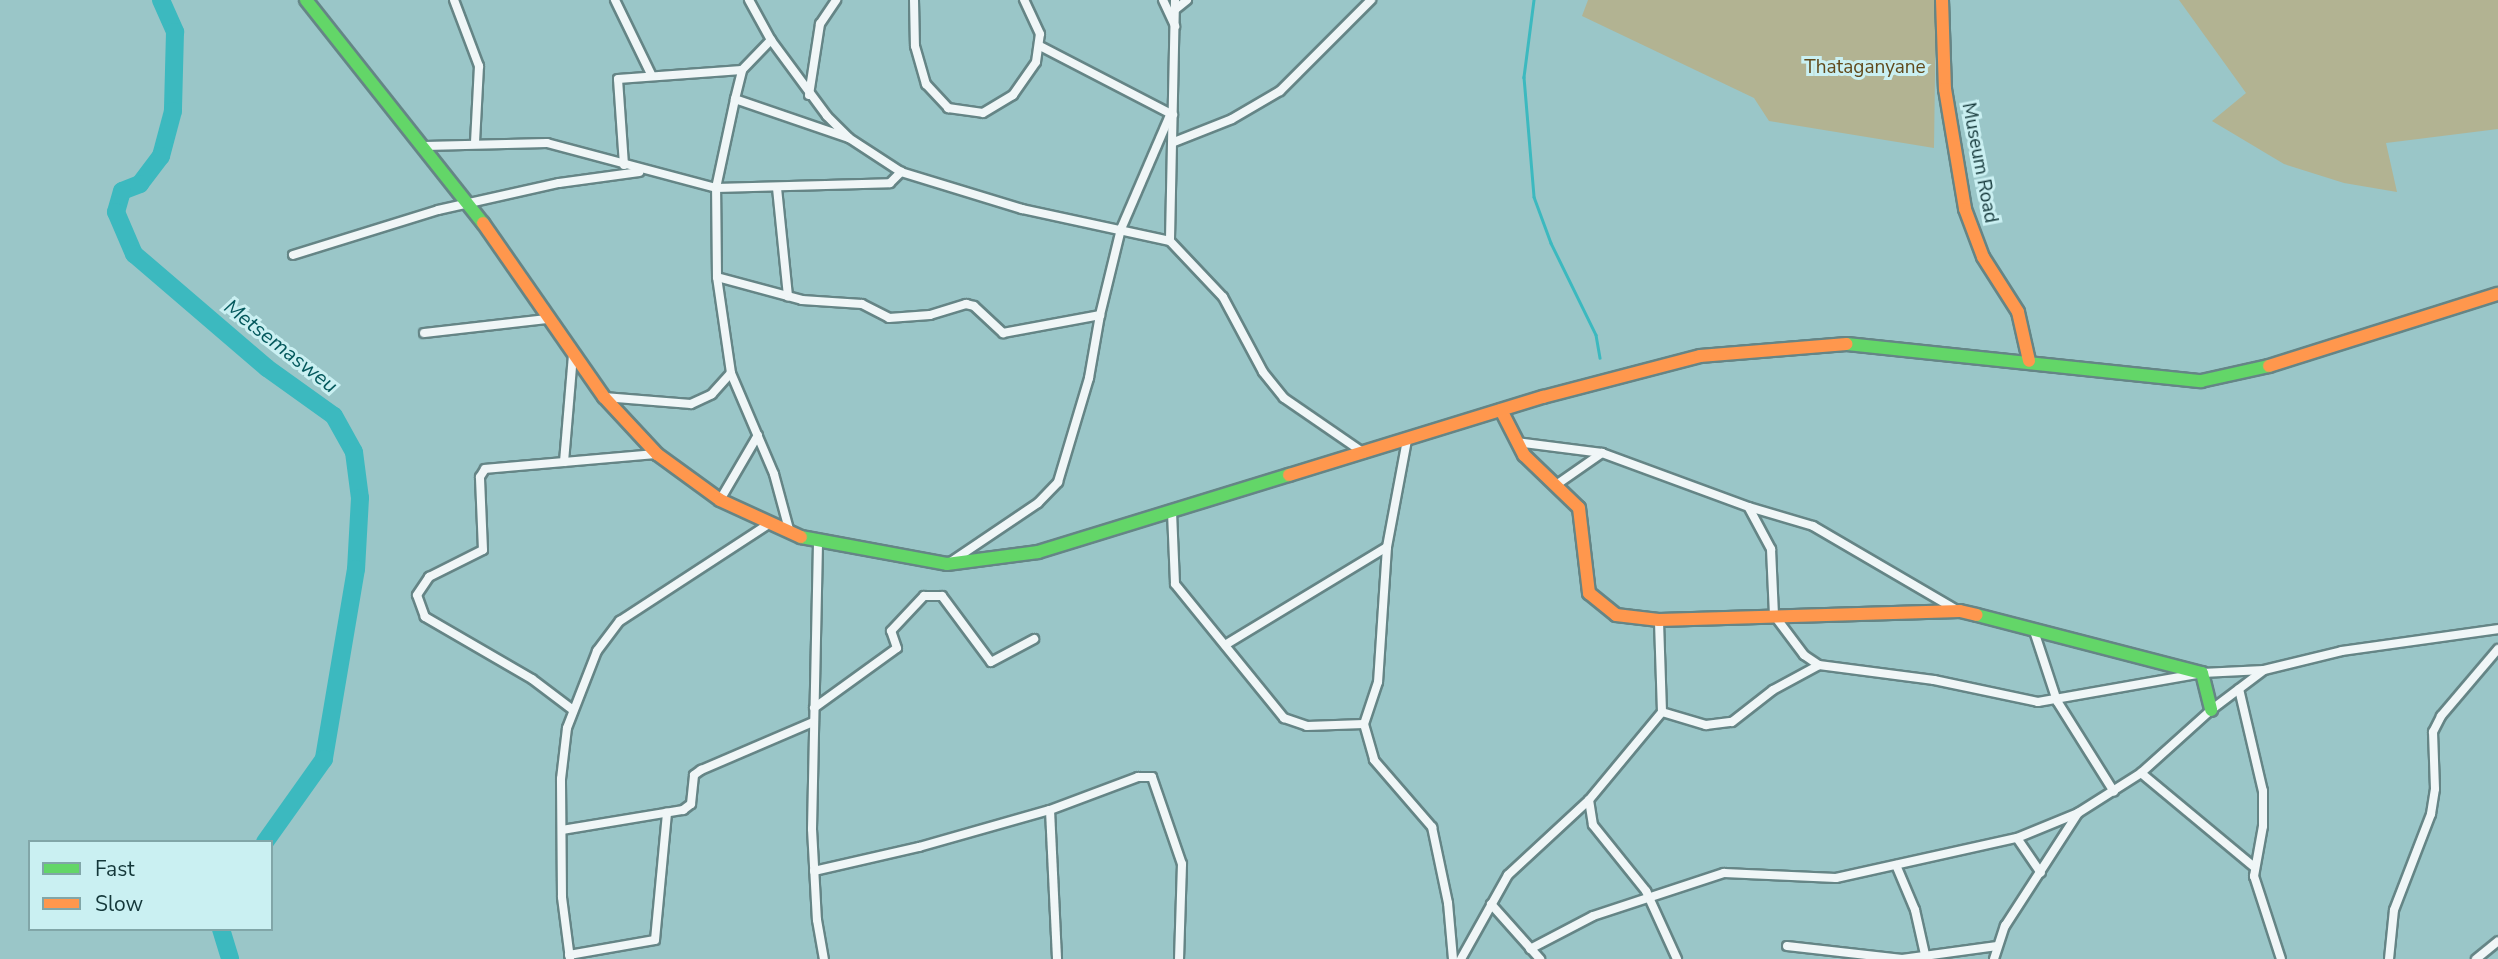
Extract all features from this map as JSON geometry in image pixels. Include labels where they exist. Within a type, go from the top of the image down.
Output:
[{"type":"street","points":[[306,0],[470,203],[547,319],[604,397],[657,454],[720,500],[767,525],[818,543],[947,564],[1038,552],[1501,410],[1700,356],[1794,345],[1868,344],[2029,361],[2126,376],[2202,381],[2254,372],[2498,294]]},
{"type":"street","points":[[454,0],[479,66],[475,143]]},
{"type":"street","points":[[615,0],[651,74]]},
{"type":"street","points":[[749,0],[771,40],[809,95],[849,138],[901,172],[1023,209],[1170,241],[1223,297],[1263,372],[1284,398],[1364,453]]},
{"type":"street","points":[[809,95],[820,24],[836,0]]},
{"type":"street","points":[[914,0],[915,46],[926,84],[948,108],[983,113],[999,107],[1026,80],[1041,46]]},
{"type":"street","points":[[1024,0],[1041,46],[1173,115]]},
{"type":"street","points":[[1163,0],[1176,29]]},
{"type":"street","points":[[1170,241],[1176,5],[1186,0]]},
{"type":"street","points":[[1174,142],[1232,119],[1280,91],[1371,0]]},
{"type":"street","name":"Museum Road","points":[[1942,0],[1944,89],[1965,209],[1983,257],[2018,312],[2029,361]]},
{"type":"street","points":[[771,40],[742,70],[735,99],[716,188],[717,277],[731,373],[758,435],[790,533]]},
{"type":"street","points":[[624,165],[616,84],[625,75],[742,70]]},
{"type":"street","points":[[735,99],[849,138]]},
{"type":"street","points":[[947,564],[1038,503],[1058,482],[1089,378],[1100,315],[1121,229],[1173,115]]},
{"type":"street","points":[[425,146],[547,143],[642,172],[716,188],[890,183],[901,172]]},
{"type":"street","points":[[293,255],[400,219],[470,203],[642,172]]},
{"type":"street","points":[[777,188],[788,296]]},
{"type":"street","points":[[717,277],[788,296],[862,304],[889,318],[930,315],[966,304],[974,306],[1003,333],[1013,334],[1100,315]]},
{"type":"street","points":[[424,333],[547,319]]},
{"type":"street","points":[[564,462],[573,354]]},
{"type":"street","points":[[604,397],[691,404],[712,394],[731,373]]},
{"type":"street","points":[[1501,410],[1515,442],[1584,519],[1587,583],[1592,599],[1616,615],[1658,620],[1959,611]]},
{"type":"street","points":[[720,500],[758,435]]},
{"type":"street","points":[[1407,440],[1387,547],[1378,682],[1364,724],[1374,760],[1432,827],[1448,903],[1453,959]]},
{"type":"street","points":[[1515,442],[1602,453],[1749,507],[1826,531],[1959,611],[2202,673]]},
{"type":"street","points":[[1556,485],[1602,453]]},
{"type":"street","points":[[573,710],[532,678],[425,617],[417,595],[429,577],[483,550],[481,472],[657,454]]},
{"type":"street","points":[[1749,507],[1771,549],[1774,615],[1804,656],[1819,665],[2057,701],[2202,673],[2264,670],[2342,651],[2498,629]]},
{"type":"street","points":[[1172,512],[1175,584],[1284,719],[1294,725],[1364,724]]},
{"type":"street","points":[[667,813],[655,940],[570,957],[562,897],[561,779],[573,710],[597,651],[620,621],[767,525]]},
{"type":"street","points":[[818,543],[813,722],[814,871],[824,959]]},
{"type":"street","points":[[1225,645],[1387,547]]},
{"type":"street","points":[[814,708],[898,648],[891,631],[924,596],[942,596],[991,662],[1034,639]]},
{"type":"street","points":[[1461,959],[1491,904],[1517,865],[1590,800],[1662,712],[1658,620]]},
{"type":"street","points":[[2034,631],[2057,701],[2114,792]]},
{"type":"street","points":[[2389,959],[2394,910],[2431,814],[2435,789],[2433,732],[2441,716],[2498,649]]},
{"type":"street","points":[[1662,712],[1706,725],[1732,722],[1773,690],[1819,665]]},
{"type":"street","points":[[1530,949],[1593,916],[1649,900],[1724,873],[1836,878],[2017,838],[2078,813],[2114,792],[2141,773],[2211,710],[2264,670]]},
{"type":"street","points":[[2202,673],[2211,710]]},
{"type":"street","points":[[2239,689],[2263,790],[2263,826],[2253,866],[2281,959]]},
{"type":"street","points":[[562,830],[667,813],[691,804],[694,775],[701,769],[813,722]]},
{"type":"street","points":[[2141,773],[2253,866]]},
{"type":"street","points":[[814,871],[1050,810],[1138,777],[1152,777],[1182,864],[1179,959]]},
{"type":"street","points":[[1590,800],[1593,825],[1623,858],[1649,900],[1677,959]]},
{"type":"street","points":[[1050,810],[1057,959]]},
{"type":"street","points":[[1994,959],[2005,926],[2078,813]]},
{"type":"street","points":[[2017,838],[2041,873]]},
{"type":"street","points":[[1896,865],[1915,910],[1926,958]]},
{"type":"street","points":[[1491,904],[1540,959]]},
{"type":"street","points":[[2476,959],[2498,941]]},
{"type":"street","points":[[1787,946],[1848,956],[1926,958],[1997,946]]},
{"type":"green space","name":"Thataganyane","points":[[1588,0],[1936,0],[1934,148],[1769,121],[1754,98],[1582,16]]},
{"type":"green space","points":[[2179,0],[2498,0],[2498,129],[2386,143],[2397,192],[2344,183],[2284,164],[2212,121],[2246,93]]},
{"type":"waterway","name":"Metsemasweu","points":[[161,0],[175,32],[173,111],[161,156],[140,184],[122,191],[116,212],[134,254],[267,368],[334,416],[354,452],[360,498],[356,569],[324,759],[266,840]]},
{"type":"waterway","points":[[1534,0],[1524,77],[1534,197],[1551,243],[1596,335],[1600,358]]},
{"type":"waterway","name":"Metsemasweu","points":[[222,931],[230,959]]},
{"type":"traffic: fast","points":[[306,0],[483,223]]},
{"type":"traffic: fast","points":[[1847,344],[2201,381],[2269,366]]},
{"type":"traffic: fast","points":[[801,537],[947,564],[1038,552],[1289,475]]},
{"type":"traffic: fast","points":[[1977,615],[2202,673],[2211,710]]},
{"type":"traffic: slow","points":[[1942,0],[1945,89],[1965,209],[1983,257],[2018,312],[2029,361]]},
{"type":"traffic: slow","points":[[483,223],[604,397],[657,454],[720,500],[801,537]]},
{"type":"traffic: slow","points":[[2269,366],[2498,294]]},
{"type":"traffic: slow","points":[[1289,475],[1543,397],[1700,356],[1847,344]]},
{"type":"traffic: slow","points":[[1501,410],[1524,455],[1579,508],[1589,593],[1616,615],[1659,620],[1960,611],[1977,615]]}]
